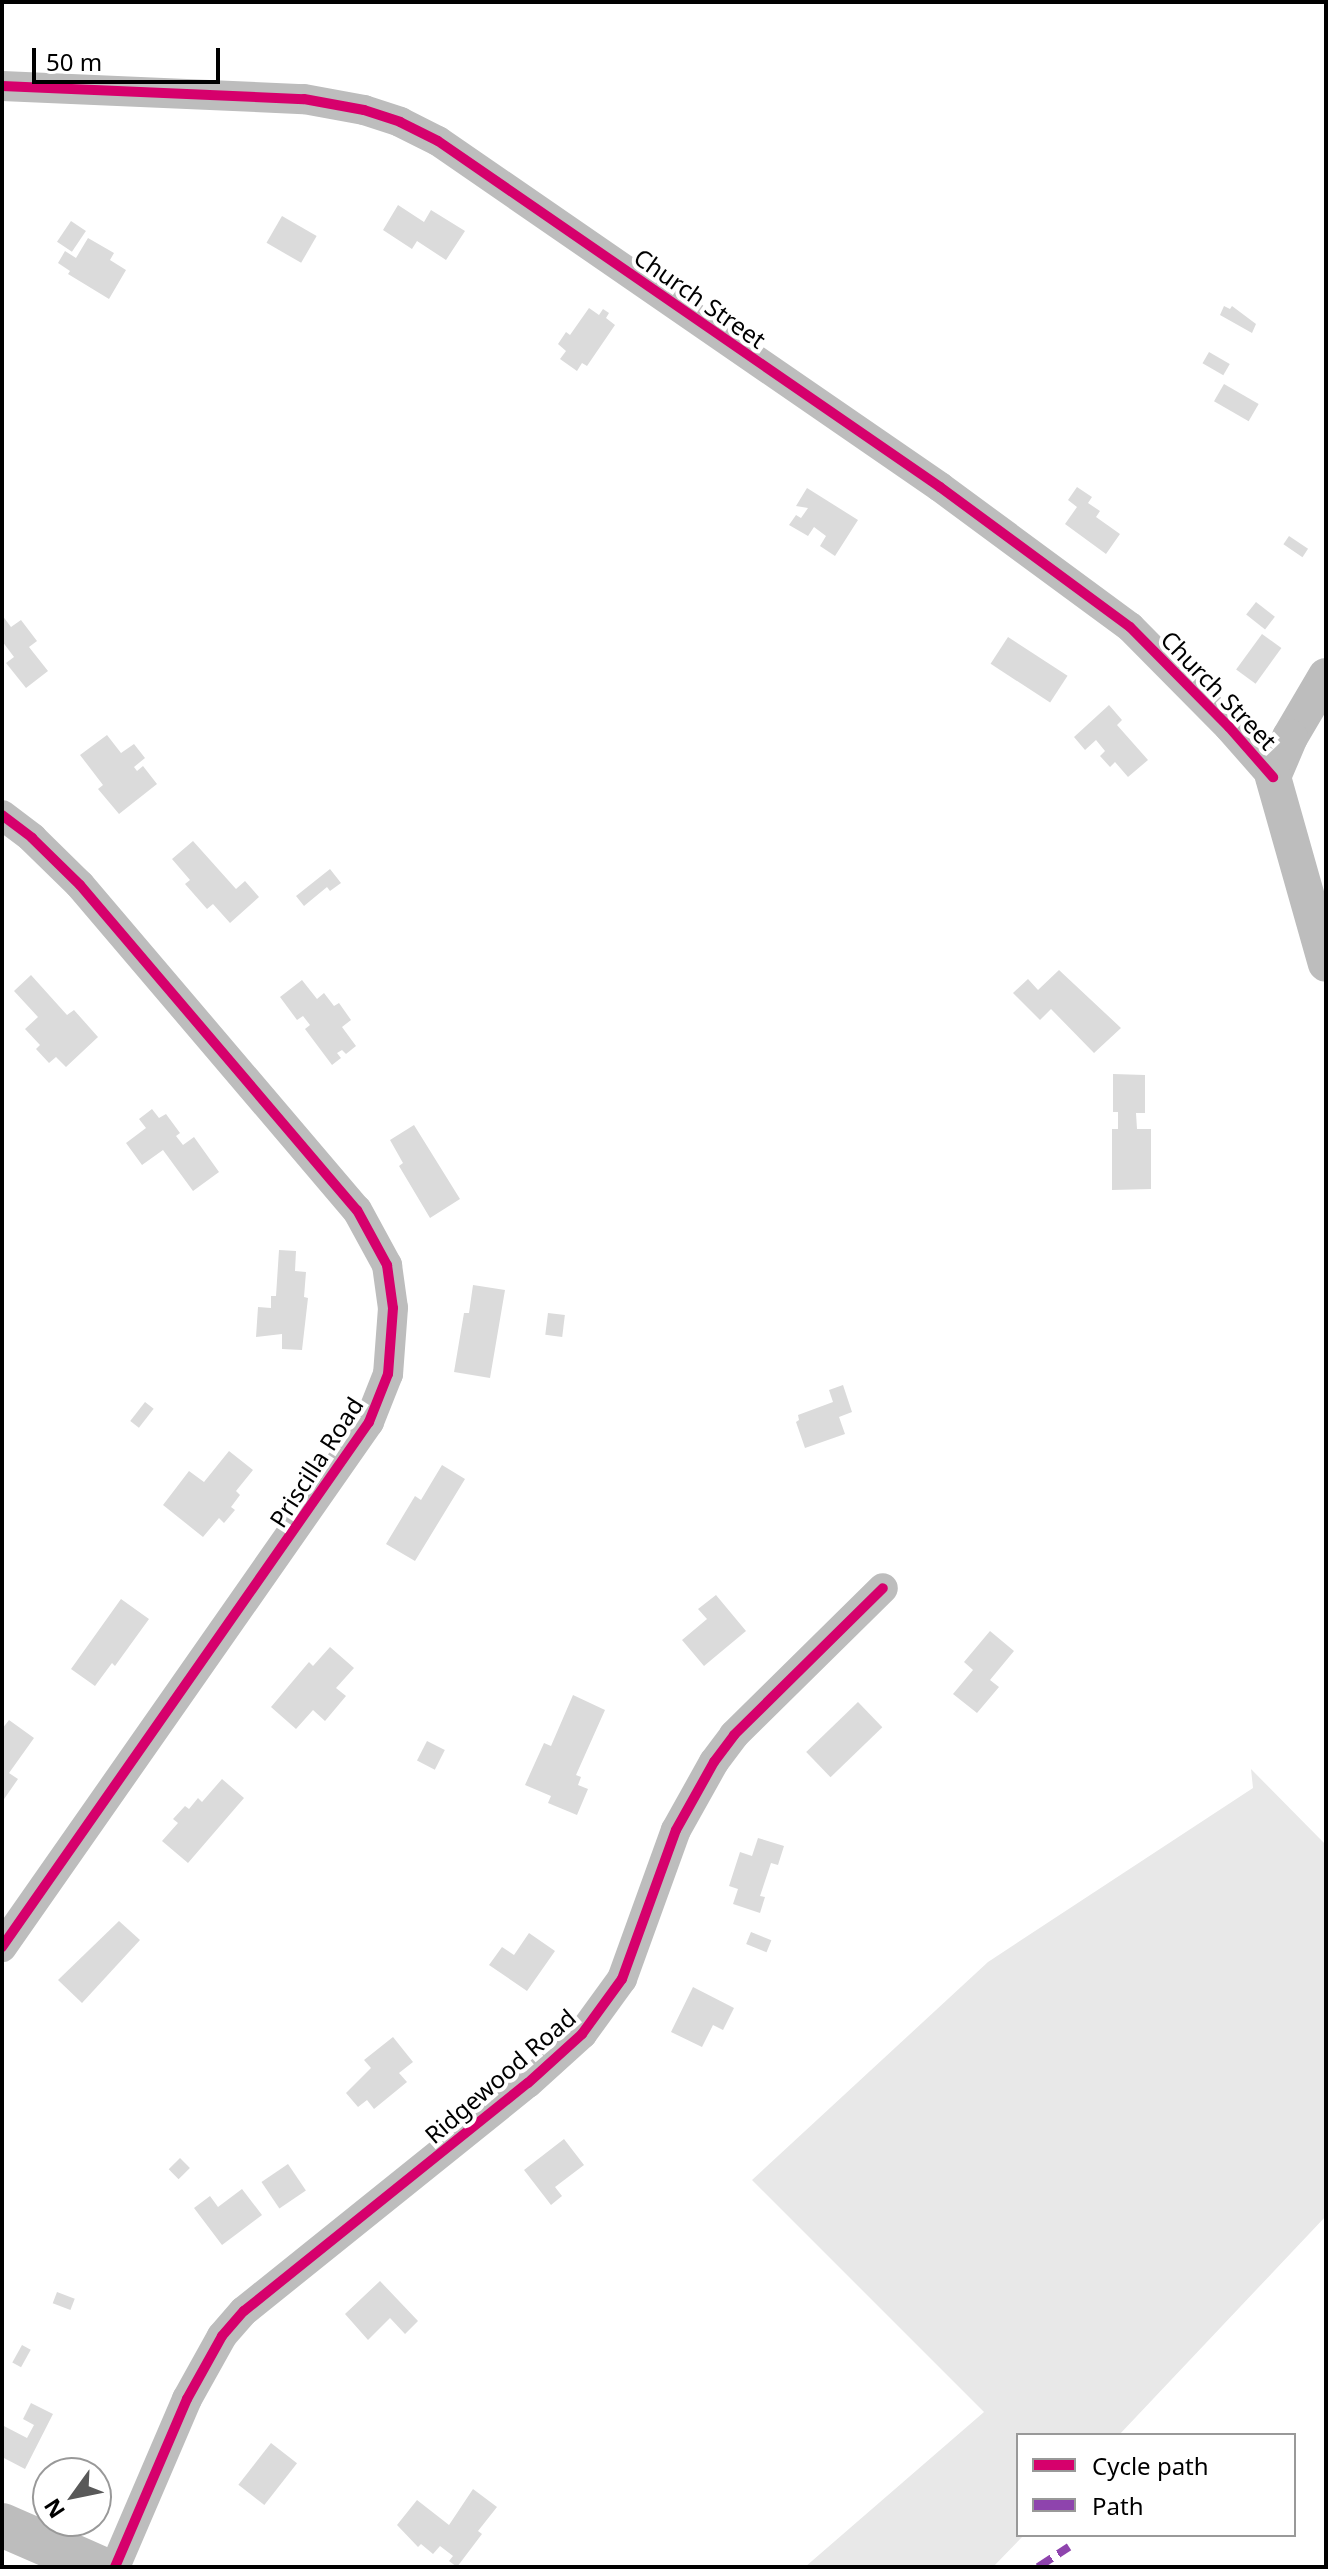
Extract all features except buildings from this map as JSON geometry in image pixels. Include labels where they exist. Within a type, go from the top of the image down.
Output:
[{"type":"highway","points":[[2,2525],[98,2567]]},
{"type":"street","name":"Church Street","points":[[2,86],[304,99],[373,113],[438,141],[940,487],[1130,627],[1229,727],[1273,777]]},
{"type":"street","points":[[1326,676],[1290,737],[1273,777],[1326,964]]},
{"type":"street","name":"Priscilla Road","points":[[2,815],[80,885],[357,1210],[387,1265],[393,1308],[388,1374],[369,1422],[2,1947]]},
{"type":"street","name":"Ridgewood Road","points":[[115,2567],[187,2399],[222,2336],[244,2311],[528,2083],[582,2034],[622,1979],[676,1830],[714,1762],[734,1735],[883,1588]]},
{"type":"shaded area","points":[[1251,1769],[1326,1845],[1326,2216],[1121,2433],[1016,2433],[1016,2537],[1022,2537],[993,2567],[805,2567],[984,2412],[752,2180],[988,1962],[1253,1788]]},
{"type":"marked path","points":[[1038,2567],[1069,2547]]},
{"type":"cycle path","points":[[2,86],[304,99],[364,110],[400,122],[438,141],[940,487],[1130,627],[1229,727],[1273,777]]},
{"type":"cycle path","points":[[2,815],[32,838],[80,885],[357,1210],[387,1265],[393,1308],[388,1374],[369,1422],[2,1947]]},
{"type":"cycle path","points":[[115,2567],[187,2399],[222,2336],[244,2311],[528,2083],[582,2034],[622,1979],[676,1830],[714,1762],[734,1735],[883,1588]]}]
